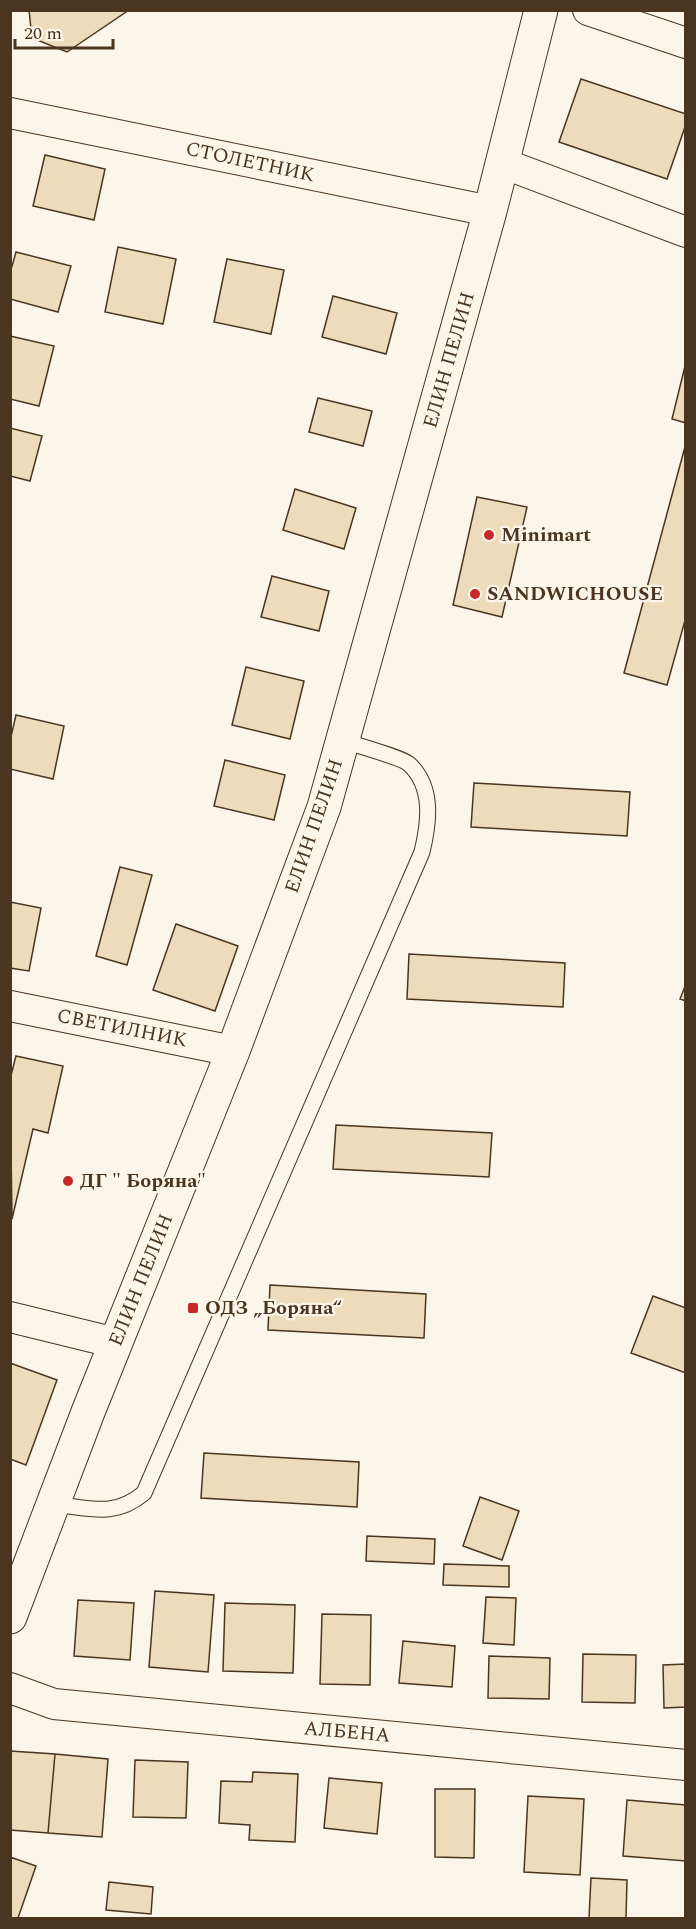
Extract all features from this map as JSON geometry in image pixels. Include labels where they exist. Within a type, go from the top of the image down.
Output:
[{"type":"street","name":"ЕЛИН ПЕЛИН","points":[[10,1617],[116,1343],[233,1051],[324,807],[490,211],[541,10]]},
{"type":"street","points":[[588,10],[686,43]]},
{"type":"street","name":"СТОЛЕТНИК","points":[[10,113],[490,211]]},
{"type":"street","points":[[502,163],[686,232]]},
{"type":"street","name":"СВЕТИЛНИК","points":[[10,1006],[233,1051]]},
{"type":"street","points":[[10,1317],[116,1343]]},
{"type":"street","name":"АЛБЕНА","points":[[10,1688],[54,1704],[686,1765]]},
{"type":"lane","points":[[54,1504],[110,1510],[129,1505],[144,1493],[422,852],[429,824],[427,800],[420,781],[408,763],[342,741]]},
{"type":"building","points":[[29,10],[129,10],[67,52],[32,38]]},
{"type":"building","points":[[581,79],[686,114],[686,124],[667,179],[559,142]]},
{"type":"building","points":[[45,155],[105,169],[94,220],[33,206]]},
{"type":"building","points":[[118,247],[176,259],[163,324],[105,312]]},
{"type":"building","points":[[16,252],[71,266],[58,312],[10,299],[10,273]]},
{"type":"building","points":[[227,259],[284,270],[271,334],[214,322]]},
{"type":"building","points":[[333,296],[397,313],[386,354],[322,337]]},
{"type":"building","points":[[10,336],[54,346],[39,406],[10,399]]},
{"type":"building","points":[[686,362],[686,423],[672,419]]},
{"type":"building","points":[[318,398],[372,411],[363,446],[309,432]]},
{"type":"building","points":[[10,428],[42,436],[30,481],[10,476]]},
{"type":"building","points":[[686,443],[686,617],[667,685],[624,673]]},
{"type":"building","points":[[295,489],[356,508],[344,549],[283,530]]},
{"type":"building","points":[[477,497],[527,507],[502,617],[453,605]]},
{"type":"building","points":[[272,576],[329,591],[319,631],[261,617]]},
{"type":"building","points":[[246,667],[304,681],[290,739],[232,725]]},
{"type":"building","points":[[16,715],[64,726],[53,779],[10,769],[10,741]]},
{"type":"building","points":[[225,760],[285,775],[274,820],[214,806]]},
{"type":"building","points":[[474,783],[630,792],[627,836],[471,827]]},
{"type":"building","points":[[120,867],[152,875],[127,965],[96,956]]},
{"type":"building","points":[[10,902],[41,908],[29,971],[10,968]]},
{"type":"building","points":[[176,924],[238,946],[215,1011],[153,990]]},
{"type":"building","points":[[409,954],[565,963],[563,1007],[407,999]]},
{"type":"building","points":[[686,984],[686,1001],[680,999]]},
{"type":"building","points":[[16,1056],[63,1066],[48,1133],[33,1129],[12,1219],[10,1079]]},
{"type":"building","points":[[336,1125],[492,1133],[489,1177],[333,1169]]},
{"type":"building","points":[[270,1285],[426,1294],[424,1338],[268,1330]]},
{"type":"building","points":[[653,1296],[686,1308],[686,1373],[631,1353]]},
{"type":"building","points":[[10,1363],[57,1380],[26,1465],[10,1459]]},
{"type":"building","points":[[204,1453],[359,1462],[357,1507],[201,1498]]},
{"type":"building","points":[[480,1497],[519,1511],[502,1560],[463,1546]]},
{"type":"building","points":[[367,1536],[435,1539],[434,1564],[366,1561]]},
{"type":"building","points":[[444,1564],[509,1566],[509,1587],[443,1585]]},
{"type":"building","points":[[155,1591],[214,1595],[208,1672],[149,1667]]},
{"type":"building","points":[[486,1597],[516,1598],[514,1645],[483,1643]]},
{"type":"building","points":[[78,1600],[134,1603],[130,1660],[74,1656]]},
{"type":"building","points":[[225,1603],[295,1605],[293,1673],[223,1671]]},
{"type":"building","points":[[322,1614],[371,1615],[370,1685],[320,1684]]},
{"type":"building","points":[[403,1641],[455,1646],[452,1687],[399,1683]]},
{"type":"building","points":[[583,1654],[636,1655],[635,1703],[582,1702]]},
{"type":"building","points":[[489,1656],[550,1658],[549,1699],[488,1698]]},
{"type":"building","points":[[686,1664],[686,1707],[664,1708],[663,1665]]},
{"type":"building","points":[[10,1751],[55,1754],[48,1833],[10,1830]]},
{"type":"building","points":[[55,1754],[108,1759],[102,1837],[48,1833]]},
{"type":"building","points":[[135,1760],[188,1762],[186,1818],[133,1817]]},
{"type":"building","points":[[253,1772],[298,1774],[295,1842],[249,1840],[250,1825],[219,1823],[221,1781],[252,1782]]},
{"type":"building","points":[[329,1778],[382,1783],[377,1834],[324,1828]]},
{"type":"building","points":[[435,1789],[475,1789],[474,1858],[435,1857]]},
{"type":"building","points":[[528,1796],[584,1799],[580,1875],[524,1872]]},
{"type":"building","points":[[627,1800],[686,1805],[686,1861],[623,1856]]},
{"type":"building","points":[[10,1857],[36,1866],[18,1918],[10,1918]]},
{"type":"building","points":[[591,1878],[627,1880],[626,1918],[589,1918]]},
{"type":"building","points":[[109,1882],[153,1887],[151,1914],[106,1910]]},
{"type":"place","name":"Minimart","points":[[489,535]]},
{"type":"place","name":"SANDWICHOUSE","points":[[475,594]]},
{"type":"place","name":"ДГ \" Боряна\"","points":[[68,1181]]},
{"type":"place","name":"ОДЗ „Боряна“","points":[[193,1308]]}]
